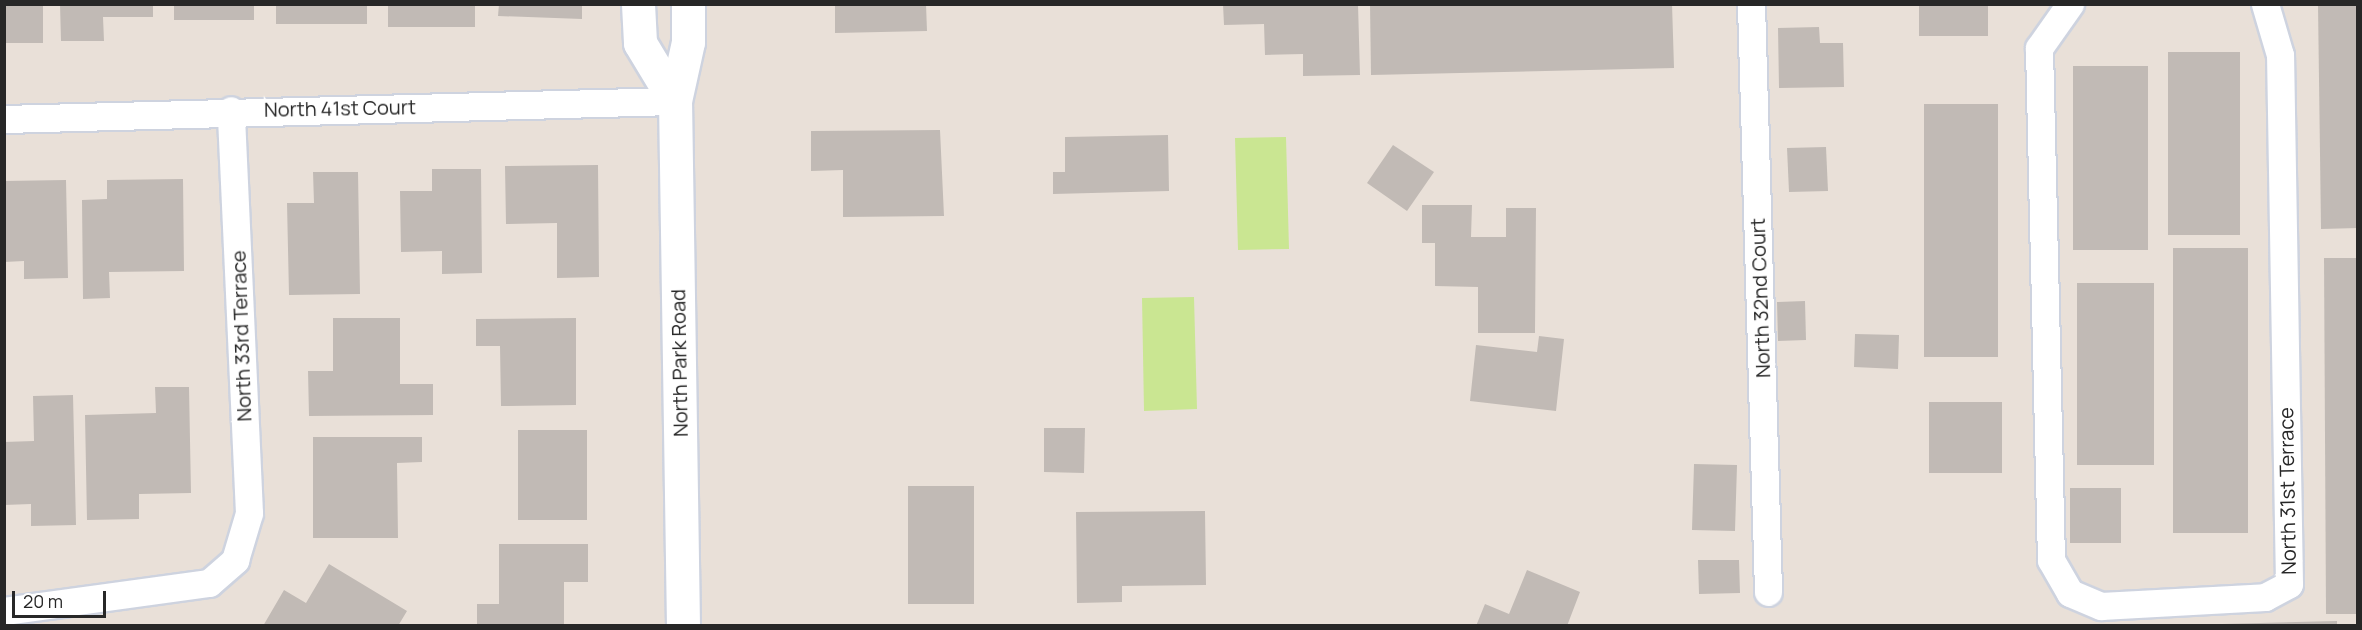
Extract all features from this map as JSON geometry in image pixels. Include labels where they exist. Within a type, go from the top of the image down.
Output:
[{"type":"street","points":[[638,4],[640,43],[675,101]]},
{"type":"street","name":"North Park Road","points":[[683,626],[675,101],[688,42],[688,4]]},
{"type":"street","name":"North 32nd Court","points":[[1751,4],[1768,592]]},
{"type":"street","name":"North 31st Terrace","points":[[2070,4],[2039,48],[2051,560],[2070,593],[2101,606],[2265,597],[2289,584],[2280,55],[2265,4]]},
{"type":"street","name":"North 41st Court","points":[[4,119],[231,110],[675,101]]},
{"type":"street","name":"North 33rd Terrace","points":[[4,611],[208,583],[235,560],[249,513],[231,110]]},
{"type":"green space","points":[[1286,137],[1289,249],[1238,250],[1235,138]]},
{"type":"green space","points":[[1194,297],[1197,409],[1144,411],[1142,298]]},
{"type":"building","points":[[4,4],[43,4],[43,43],[4,43]]},
{"type":"building","points":[[60,4],[153,4],[153,17],[103,17],[104,41],[61,41]]},
{"type":"building","points":[[174,4],[254,4],[254,20],[174,20]]},
{"type":"building","points":[[276,4],[367,4],[367,24],[276,24]]},
{"type":"building","points":[[388,4],[475,4],[475,27],[388,27]]},
{"type":"building","points":[[499,4],[582,4],[582,19],[498,16]]},
{"type":"building","points":[[835,4],[926,4],[927,31],[835,33]]},
{"type":"building","points":[[1223,4],[1358,4],[1360,75],[1303,76],[1303,54],[1265,55],[1264,24],[1224,25]]},
{"type":"building","points":[[1370,4],[1672,4],[1674,68],[1371,75]]},
{"type":"building","points":[[1919,4],[1988,4],[1988,36],[1919,36]]},
{"type":"building","points":[[2318,5],[2358,5],[2358,228],[2321,229]]},
{"type":"building","points":[[1819,27],[1820,43],[1843,43],[1844,87],[1779,88],[1778,28]]},
{"type":"building","points":[[2168,52],[2240,52],[2240,235],[2168,235]]},
{"type":"building","points":[[2073,66],[2148,66],[2148,250],[2073,250]]},
{"type":"building","points":[[1924,104],[1998,104],[1998,357],[1924,357]]},
{"type":"building","points":[[940,130],[944,216],[843,217],[843,170],[811,171],[811,131]]},
{"type":"building","points":[[1168,135],[1169,191],[1053,194],[1053,172],[1065,172],[1065,137]]},
{"type":"building","points":[[1393,145],[1434,172],[1407,211],[1367,183]]},
{"type":"building","points":[[1826,147],[1828,191],[1789,192],[1787,148]]},
{"type":"building","points":[[598,165],[599,277],[557,278],[557,223],[506,224],[505,166]]},
{"type":"building","points":[[432,169],[481,169],[482,273],[442,274],[442,251],[401,252],[400,191],[432,191]]},
{"type":"building","points":[[313,172],[358,172],[360,294],[289,295],[287,203],[314,203]]},
{"type":"building","points":[[183,179],[184,271],[109,272],[110,298],[83,299],[82,200],[107,199],[107,180]]},
{"type":"building","points":[[66,180],[68,278],[24,279],[24,261],[4,262],[4,181]]},
{"type":"building","points":[[1422,205],[1472,205],[1471,237],[1506,237],[1506,208],[1536,208],[1535,333],[1478,333],[1478,287],[1435,286],[1435,243],[1422,243]]},
{"type":"building","points":[[2173,248],[2248,248],[2248,533],[2173,533]]},
{"type":"building","points":[[2324,258],[2358,258],[2358,614],[2326,614]]},
{"type":"building","points":[[2077,283],[2154,283],[2154,465],[2077,465]]},
{"type":"building","points":[[1805,301],[1806,340],[1778,341],[1777,302]]},
{"type":"building","points":[[333,318],[400,318],[400,384],[433,384],[433,415],[309,416],[308,371],[333,371]]},
{"type":"building","points":[[576,318],[576,405],[501,406],[500,346],[476,346],[476,319]]},
{"type":"building","points":[[1855,334],[1899,335],[1898,369],[1854,367]]},
{"type":"building","points":[[1539,336],[1564,339],[1556,411],[1470,401],[1476,345],[1537,352]]},
{"type":"building","points":[[155,387],[189,387],[191,493],[139,494],[139,519],[87,520],[85,415],[156,413]]},
{"type":"building","points":[[73,395],[76,525],[31,526],[31,504],[4,505],[4,442],[34,441],[33,396]]},
{"type":"building","points":[[1929,402],[2002,402],[2002,473],[1929,473]]},
{"type":"building","points":[[1044,428],[1085,428],[1084,473],[1044,472]]},
{"type":"building","points":[[518,430],[587,430],[587,520],[518,520]]},
{"type":"building","points":[[313,437],[422,437],[422,462],[397,463],[398,538],[313,538]]},
{"type":"building","points":[[1694,464],[1737,465],[1735,531],[1692,530]]},
{"type":"building","points":[[908,486],[974,486],[974,604],[908,604]]},
{"type":"building","points":[[2070,488],[2121,488],[2121,543],[2070,543]]},
{"type":"building","points":[[1205,511],[1206,585],[1122,586],[1122,602],[1077,603],[1076,512]]},
{"type":"building","points":[[499,544],[588,544],[588,582],[564,582],[564,626],[477,626],[477,604],[499,604]]},
{"type":"building","points":[[1698,560],[1739,560],[1740,593],[1699,594]]},
{"type":"building","points":[[329,564],[407,611],[398,626],[263,626],[284,590],[306,603]]},
{"type":"building","points":[[1527,570],[1580,592],[1567,626],[1476,626],[1485,604],[1509,614]]},
{"type":"building","points":[[2337,621],[2337,626],[2222,626],[2222,624]]}]
